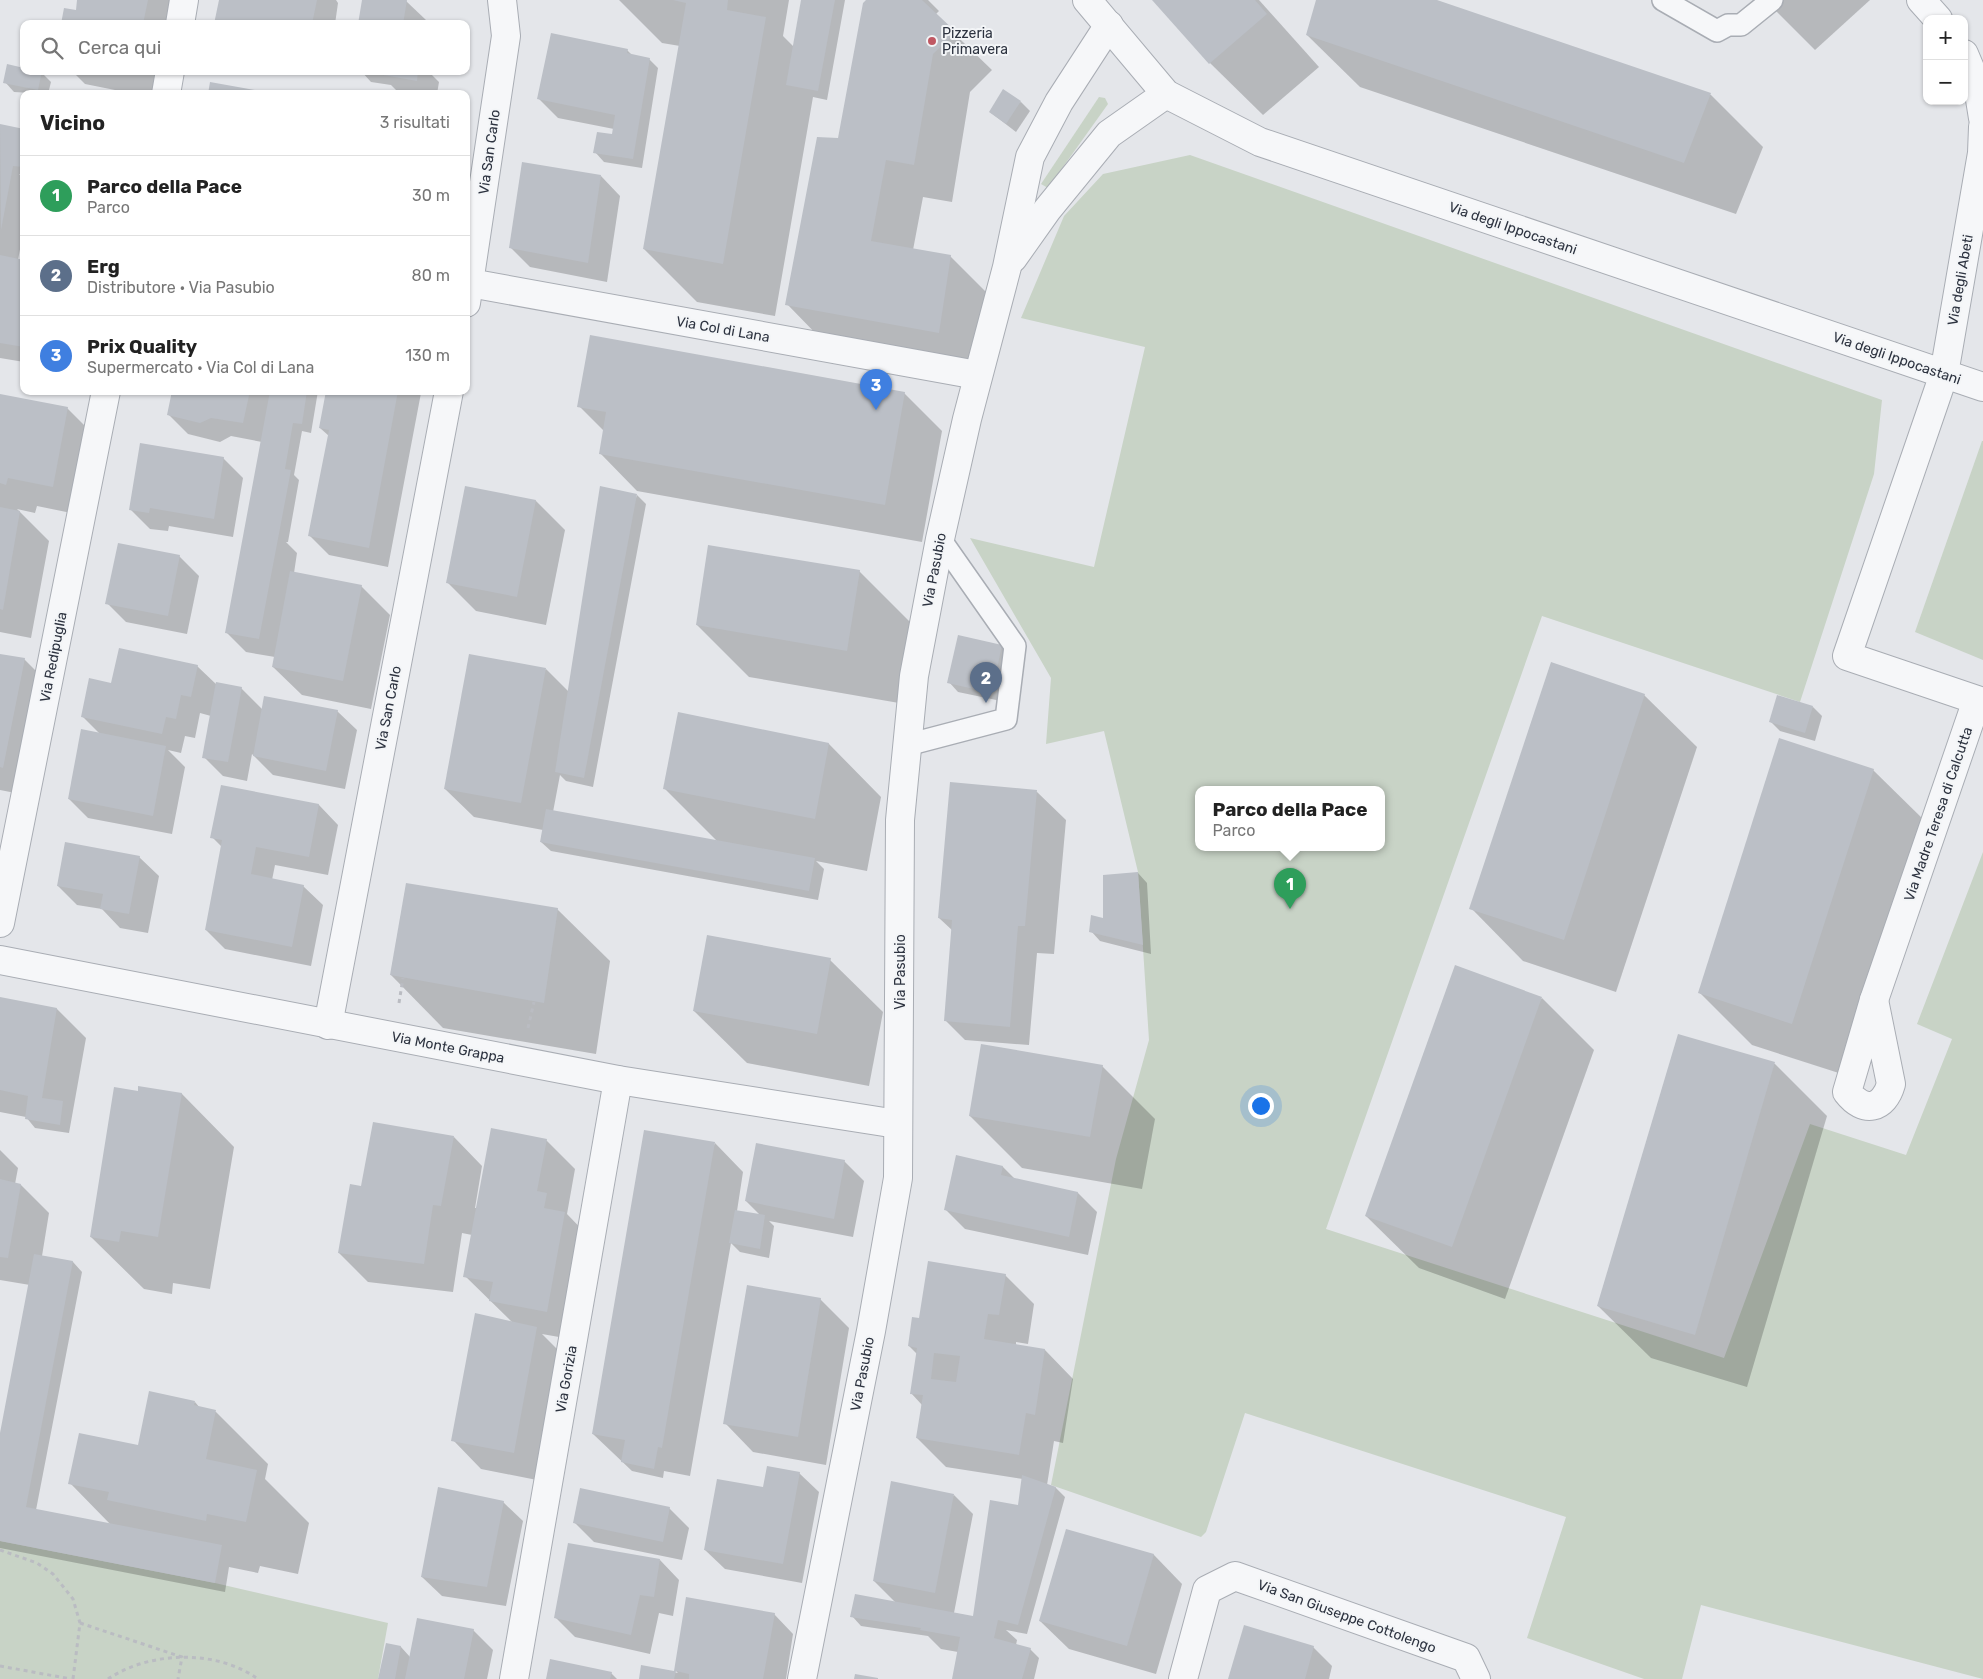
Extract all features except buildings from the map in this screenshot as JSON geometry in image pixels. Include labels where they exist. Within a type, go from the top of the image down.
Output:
[{"type":"street","points":[[181,20],[184,0]]},
{"type":"street","name":"Via San Carlo","points":[[470,279],[506,36],[502,0]]},
{"type":"street","name":"Via degli Ippocastani","points":[[1087,0],[1166,94],[1260,142],[1983,387]]},
{"type":"street","points":[[1921,0],[1934,15]]},
{"type":"street","name":"Via Pasubio","points":[[802,1679],[869,1340],[898,1178],[900,820],[914,676],[940,539],[977,375],[1006,267],[1030,157],[1059,102],[1109,25]]},
{"type":"street","points":[[1966,60],[1978,88],[1983,118]]},
{"type":"street","points":[[167,90],[169,75]]},
{"type":"street","points":[[1006,267],[1047,210],[1109,134],[1166,94]]},
{"type":"street","name":"Via degli Abeti","points":[[1944,374],[1982,152],[1983,127]]},
{"type":"street","name":"Via Col di Lana","points":[[470,293],[977,375]]},
{"type":"street","name":"Via Madre Teresa di Calcutta","points":[[1874,1000],[1977,700],[1847,656],[1944,374]]},
{"type":"street","name":"Via Redipuglia","points":[[0,923],[105,395]]},
{"type":"street","name":"Via San Carlo","points":[[328,1025],[448,395]]},
{"type":"street","name":"Via Monte Grappa","points":[[0,960],[618,1080],[897,1124]]},
{"type":"street","name":"Via Gorizia","points":[[514,1679],[618,1080]]},
{"type":"street","name":"Via San Giuseppe Cottolengo","points":[[1183,1679],[1208,1590],[1235,1576],[1466,1658],[1476,1679]]},
{"type":"lane","points":[[1663,0],[1717,32],[1728,25],[1741,25],[1772,0]]},
{"type":"lane","points":[[907,745],[1006,719],[1015,646],[940,539]]},
{"type":"path","points":[[397,1012],[403,978]]},
{"type":"path","points":[[526,1035],[534,1002]]},
{"type":"path","points":[[0,1550],[37,1563],[53,1574],[73,1599],[80,1623],[72,1679],[0,1666]]},
{"type":"path","points":[[80,1623],[182,1657],[217,1661],[258,1679]]},
{"type":"path","points":[[108,1679],[119,1672],[150,1661],[182,1657]]},
{"type":"path","points":[[178,1679],[182,1657]]},
{"type":"shaded area","points":[[1099,97],[1105,98],[1108,104],[1048,188],[1041,184]]},
{"type":"shaded area","points":[[1190,155],[1882,400],[1874,474],[1800,702],[1542,616],[1326,1229],[1724,1358],[1810,1124],[1906,1155],[1952,1039],[1917,1024],[1983,852],[1983,1679],[1701,1605],[1682,1679],[1644,1679],[1527,1638],[1566,1517],[1245,1413],[1206,1532],[1201,1537],[1051,1485],[1116,1159],[1149,1040],[1138,872],[1104,731],[1046,744],[1051,678],[970,538],[1094,567],[1145,347],[1021,318],[1064,216],[1103,174]]},
{"type":"shaded area","points":[[1983,441],[1983,660],[1915,632]]},
{"type":"shaded area","points":[[0,1541],[215,1583],[388,1623],[378,1679],[0,1679]]},
{"type":"place","name":"Pizzeria Primavera","points":[[932,41]]},
{"type":"place","name":"Prix Quality","points":[[876,410]]},
{"type":"place","name":"Erg","points":[[986,703]]},
{"type":"place","name":"Parco della Pace","points":[[1290,909]]}]
